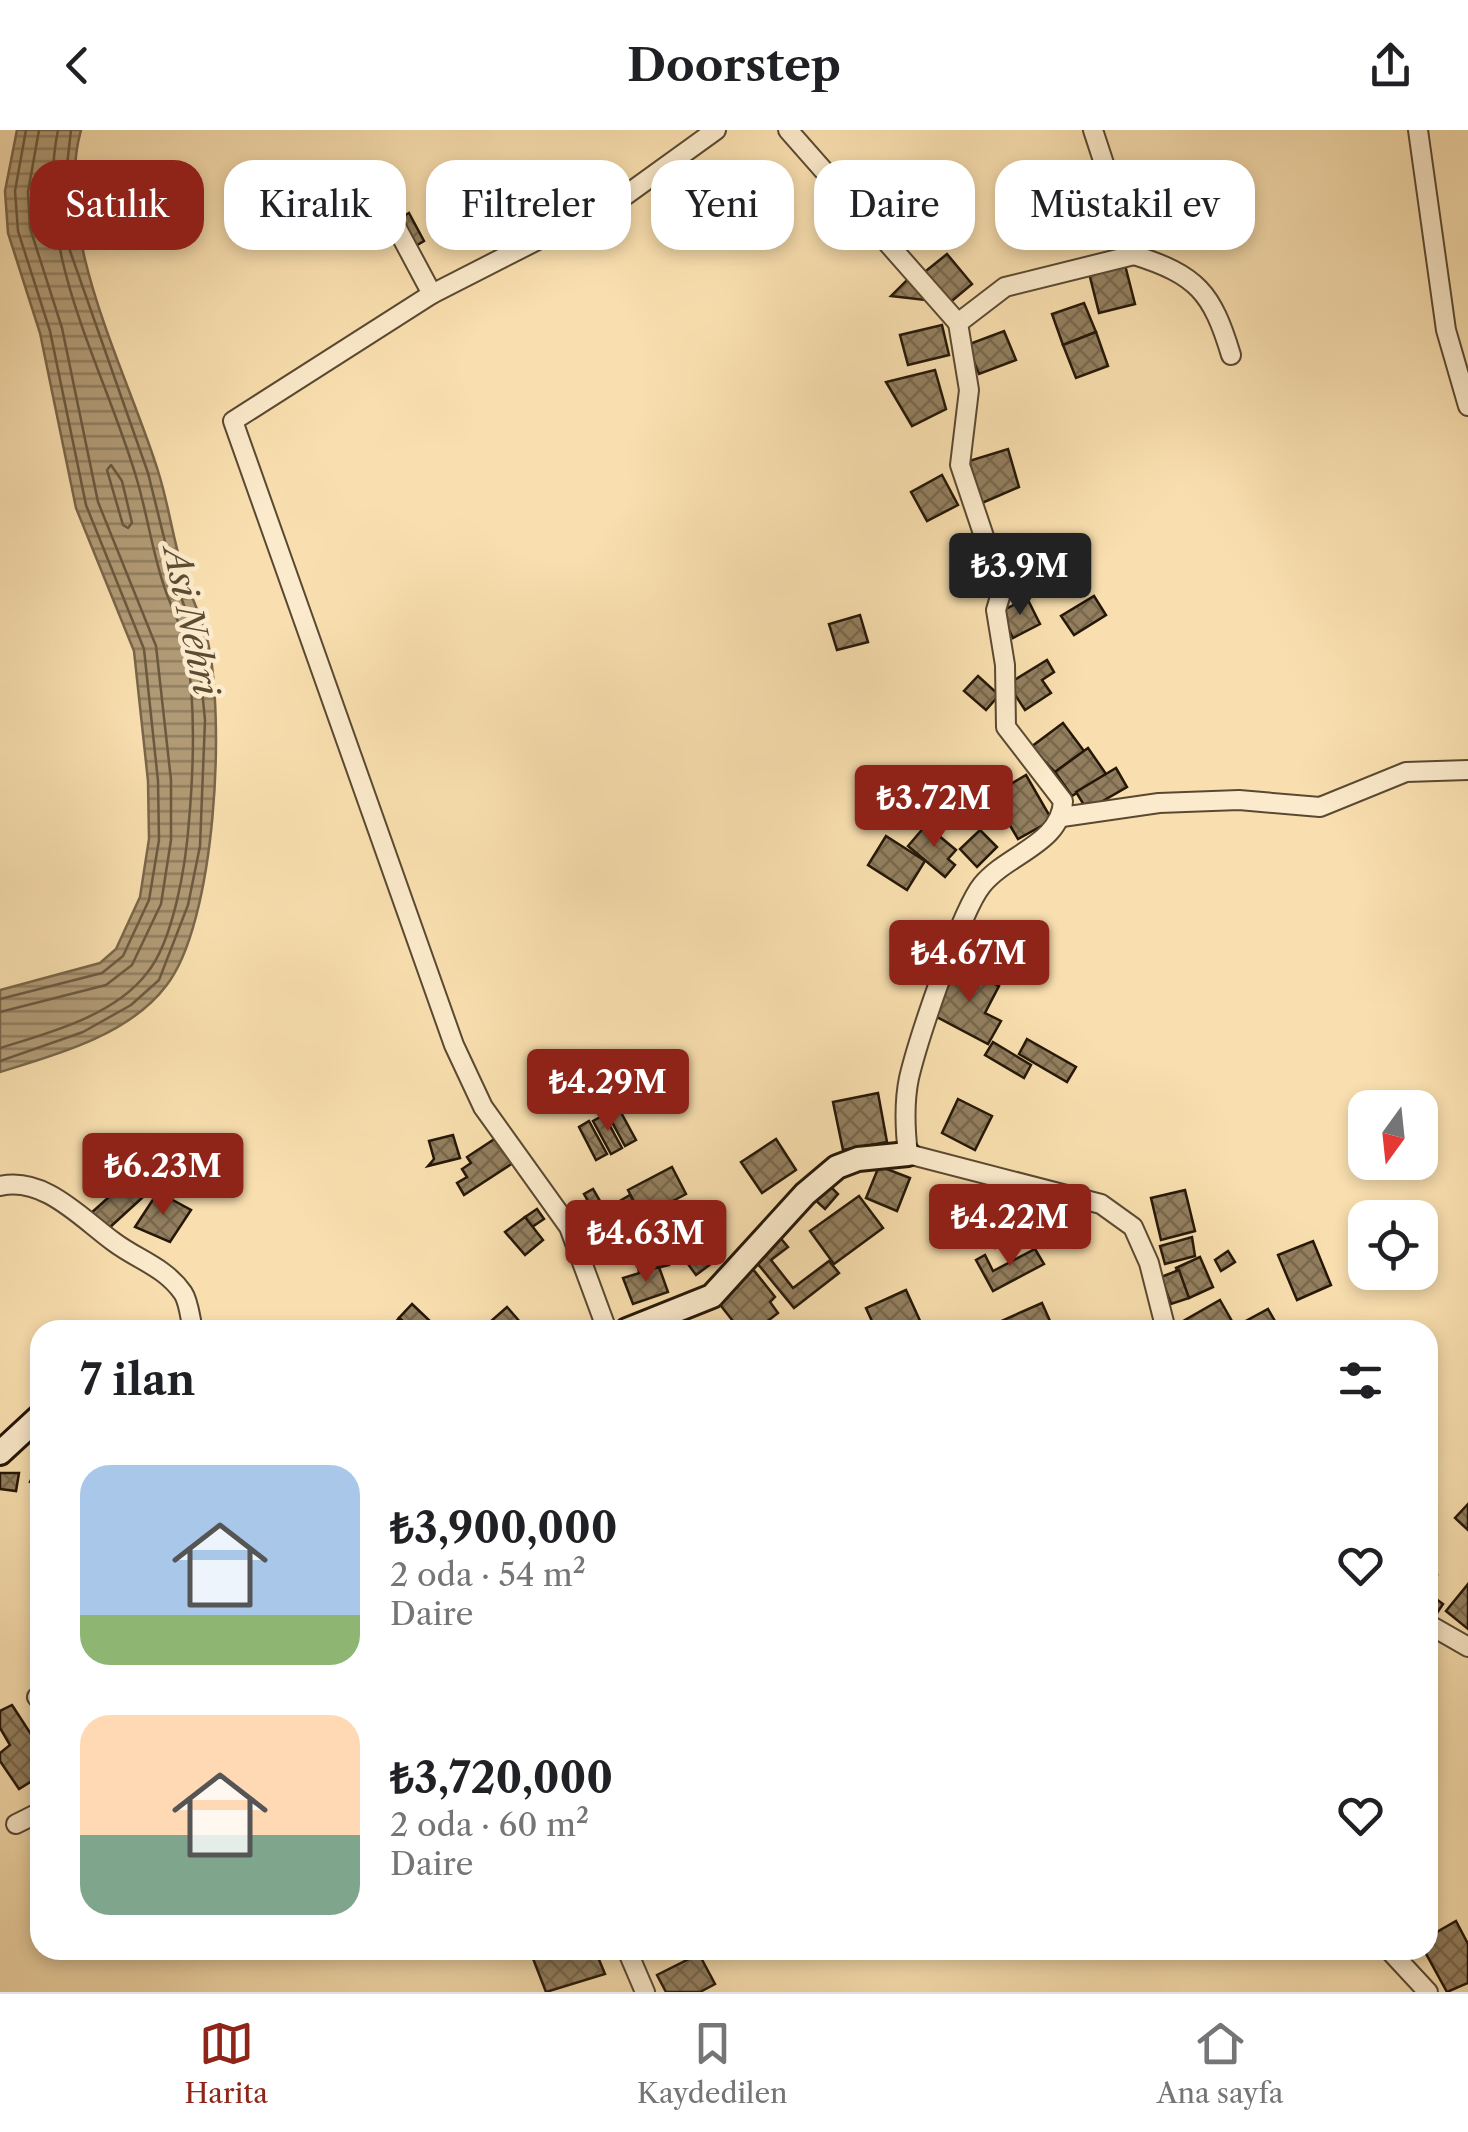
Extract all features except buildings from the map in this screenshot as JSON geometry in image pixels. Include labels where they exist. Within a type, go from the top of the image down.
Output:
[{"type":"street","points":[[603,1320],[569,1227],[483,1107],[454,1045],[233,420],[432,294],[626,195],[716,130]]},
{"type":"street","points":[[788,130],[958,323],[969,390],[960,464],[1002,590],[996,610],[1005,665],[1006,727],[1064,801],[1062,817],[1042,840],[1004,862],[967,908],[909,1078],[904,1125],[908,1154]]},
{"type":"street","points":[[1093,130],[1134,256]]},
{"type":"street","points":[[1418,130],[1446,330],[1468,406]]},
{"type":"street","points":[[406,247],[432,294]]},
{"type":"street","points":[[958,323],[1005,287],[1134,256],[1172,269],[1203,289],[1218,314],[1231,355]]},
{"type":"street","points":[[1062,817],[1158,804],[1239,800],[1320,807],[1394,775],[1468,770]]},
{"type":"street","points":[[652,1320],[712,1296],[806,1194],[837,1167],[858,1159],[908,1154],[1101,1204],[1132,1227],[1149,1263],[1163,1320]]},
{"type":"street","points":[[0,1186],[19,1182],[73,1208],[116,1244],[160,1268],[185,1295],[191,1320]]},
{"type":"street","points":[[0,1453],[30,1425]]},
{"type":"street","points":[[1438,1630],[1468,1647]]},
{"type":"street","points":[[16,1824],[30,1817]]},
{"type":"street","points":[[631,1960],[645,1992]]},
{"type":"street","points":[[1399,1960],[1428,1992]]},
{"type":"water","name":"Asi Nehri","points":[[17,130],[81,130],[76,160],[30,160],[30,250],[83,250],[97,302],[158,471],[180,561],[207,638],[213,673],[216,766],[206,869],[196,916],[183,956],[166,986],[151,1003],[112,1030],[0,1072],[0,990],[100,963],[116,949],[140,897],[149,839],[148,781],[134,651],[76,508],[40,333],[8,233],[5,191]]}]
